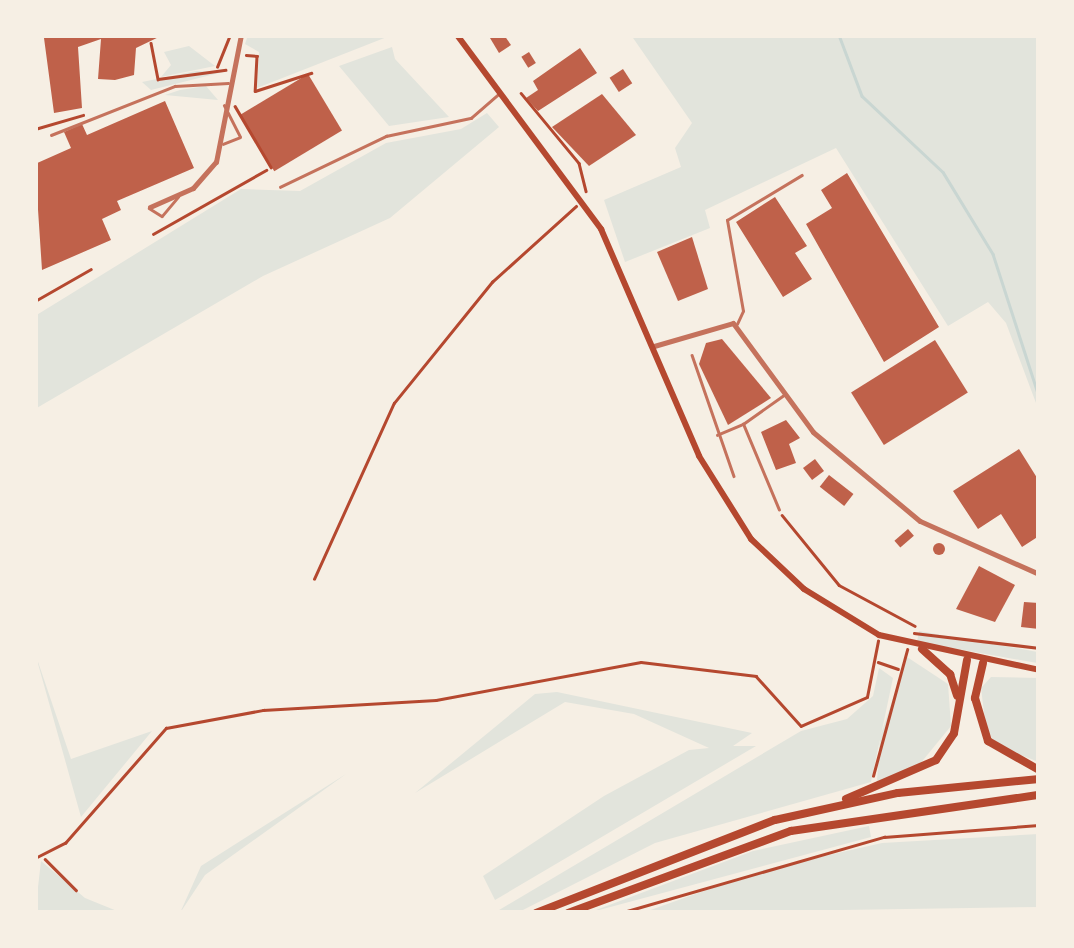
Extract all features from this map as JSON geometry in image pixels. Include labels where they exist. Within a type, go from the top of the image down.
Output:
[{"type":"highway","points":[[922,650],[950,674],[958,702]]},
{"type":"highway","points":[[536,913],[664,856],[820,808],[923,771],[947,747],[967,660]]},
{"type":"highway","points":[[983,663],[975,698],[988,741],[1039,770]]},
{"type":"highway","points":[[820,808],[1039,780]]},
{"type":"highway","points":[[568,913],[790,831],[1039,795]]},
{"type":"main road","points":[[457,35],[582,200],[654,346],[699,456],[740,526],[804,589],[879,635],[967,660],[1039,670]]},
{"type":"street","points":[[150,207],[212,171],[241,35]]},
{"type":"street","points":[[654,346],[718,321],[736,325],[813,432],[920,520],[1039,574]]},
{"type":"street","points":[[1015,913],[1028,913]]},
{"type":"lane","points":[[51,136],[104,118],[175,86],[228,83]]},
{"type":"lane","points":[[280,186],[386,136],[470,118],[501,92]]},
{"type":"lane","points":[[220,140],[234,145],[240,137],[224,106]]},
{"type":"lane","points":[[736,325],[743,311],[727,220],[802,175]]},
{"type":"lane","points":[[150,207],[162,216],[178,194]]},
{"type":"lane","points":[[692,355],[734,476]]},
{"type":"lane","points":[[717,434],[743,424],[786,394]]},
{"type":"lane","points":[[743,424],[779,510]]},
{"type":"path","points":[[216,68],[230,35]]},
{"type":"path","points":[[152,43],[158,79],[216,68],[240,75]]},
{"type":"path","points":[[244,65],[256,53],[255,91],[308,67],[311,74]]},
{"type":"path","points":[[314,580],[394,403],[492,282],[582,200],[578,163],[521,93]]},
{"type":"path","points":[[152,234],[269,168],[238,117],[236,96]]},
{"type":"path","points":[[35,128],[50,119],[104,118]]},
{"type":"path","points":[[35,300],[91,268]]},
{"type":"path","points":[[779,510],[839,585],[916,626],[1039,648]]},
{"type":"path","points":[[912,637],[916,626]]},
{"type":"path","points":[[35,858],[43,857],[166,728],[263,710],[436,700],[641,662],[756,676],[801,726],[867,697],[879,635]]},
{"type":"path","points":[[873,783],[906,654]]},
{"type":"path","points":[[875,660],[900,670]]},
{"type":"path","points":[[620,913],[884,837],[1039,825]]},
{"type":"path","points":[[883,829],[884,837]]},
{"type":"path","points":[[43,857],[76,890]]},
{"type":"shaded area","points":[[248,35],[392,35],[257,88],[259,52],[245,44]]},
{"type":"shaded area","points":[[631,35],[1039,35],[1039,411],[1006,323],[988,302],[948,326],[836,148],[705,210],[710,228],[625,262],[604,200],[681,167],[675,148],[692,123]]},
{"type":"shaded area","points":[[189,46],[215,66],[161,77],[171,65],[164,52]]},
{"type":"shaded area","points":[[392,47],[395,59],[449,117],[389,126],[339,66]]},
{"type":"shaded area","points":[[196,71],[223,72],[151,90],[142,82]]},
{"type":"shaded area","points":[[206,86],[218,100],[165,95],[180,90]]},
{"type":"shaded area","points":[[487,113],[499,127],[390,218],[263,276],[35,409],[35,316],[241,189],[300,191],[386,143],[461,129]]},
{"type":"shaded area","points":[[919,631],[1039,652],[1037,663],[917,642]]},
{"type":"shaded area","points":[[35,653],[71,759],[152,731],[81,817]]},
{"type":"shaded area","points":[[907,657],[948,684],[951,726],[915,770],[877,781],[880,737]]},
{"type":"shaded area","points":[[879,668],[893,678],[871,782],[655,843],[517,913],[494,913],[801,731],[847,719],[873,696]]},
{"type":"shaded area","points":[[991,677],[1039,678],[1039,762],[997,746],[986,729],[981,688]]},
{"type":"shaded area","points":[[557,692],[752,733],[733,746],[756,746],[495,900],[483,876],[604,796],[689,750],[709,748],[634,714],[565,702],[415,793],[535,694]]},
{"type":"shaded area","points":[[346,774],[205,875],[180,913],[201,866]]},
{"type":"shaded area","points":[[869,826],[871,837],[588,913],[753,851]]},
{"type":"shaded area","points":[[1039,834],[1039,907],[642,913],[763,870],[882,843]]},
{"type":"shaded area","points":[[41,861],[85,898],[122,913],[35,913]]},
{"type":"building","points":[[163,35],[136,48],[134,75],[115,80],[98,79],[101,39],[78,47],[82,108],[54,113],[44,38]]},
{"type":"building","points":[[504,35],[511,45],[499,53],[490,38]]},
{"type":"building","points":[[580,48],[597,73],[538,111],[526,98],[538,90],[533,81]]},
{"type":"building","points":[[529,52],[536,63],[528,68],[521,57]]},
{"type":"building","points":[[623,69],[632,83],[619,92],[610,78]]},
{"type":"building","points":[[308,74],[342,131],[274,171],[240,115]]},
{"type":"building","points":[[602,94],[636,135],[589,166],[552,127]]},
{"type":"building","points":[[165,101],[194,168],[117,201],[121,210],[102,219],[111,240],[42,270],[35,164],[71,148],[64,132],[82,124],[87,135]]},
{"type":"building","points":[[847,173],[939,327],[884,362],[806,224],[832,208],[821,190]]},
{"type":"building","points":[[775,197],[807,246],[795,253],[812,279],[783,297],[736,222]]},
{"type":"building","points":[[692,237],[708,289],[678,301],[657,252]]},
{"type":"building","points":[[722,339],[771,398],[728,425],[699,364],[706,343]]},
{"type":"building","points":[[935,340],[968,393],[884,445],[851,392]]},
{"type":"building","points":[[786,420],[800,438],[789,444],[796,463],[776,470],[761,432]]},
{"type":"building","points":[[1019,449],[1039,481],[1039,536],[1022,547],[1001,514],[978,529],[953,491]]},
{"type":"building","points":[[815,459],[824,471],[812,480],[803,468]]},
{"type":"building","points":[[829,475],[853,494],[844,506],[820,487]]},
{"type":"building","points":[[908,529],[914,536],[900,548],[894,541]]},
{"type":"building","points":[[934,544],[944,544],[944,554],[934,554]]},
{"type":"building","points":[[979,566],[1015,585],[995,622],[956,609]]},
{"type":"building","points":[[1024,602],[1039,603],[1039,629],[1021,627]]},
{"type":"waterway","points":[[839,35],[862,96],[943,172],[993,254],[1039,396]]}]
